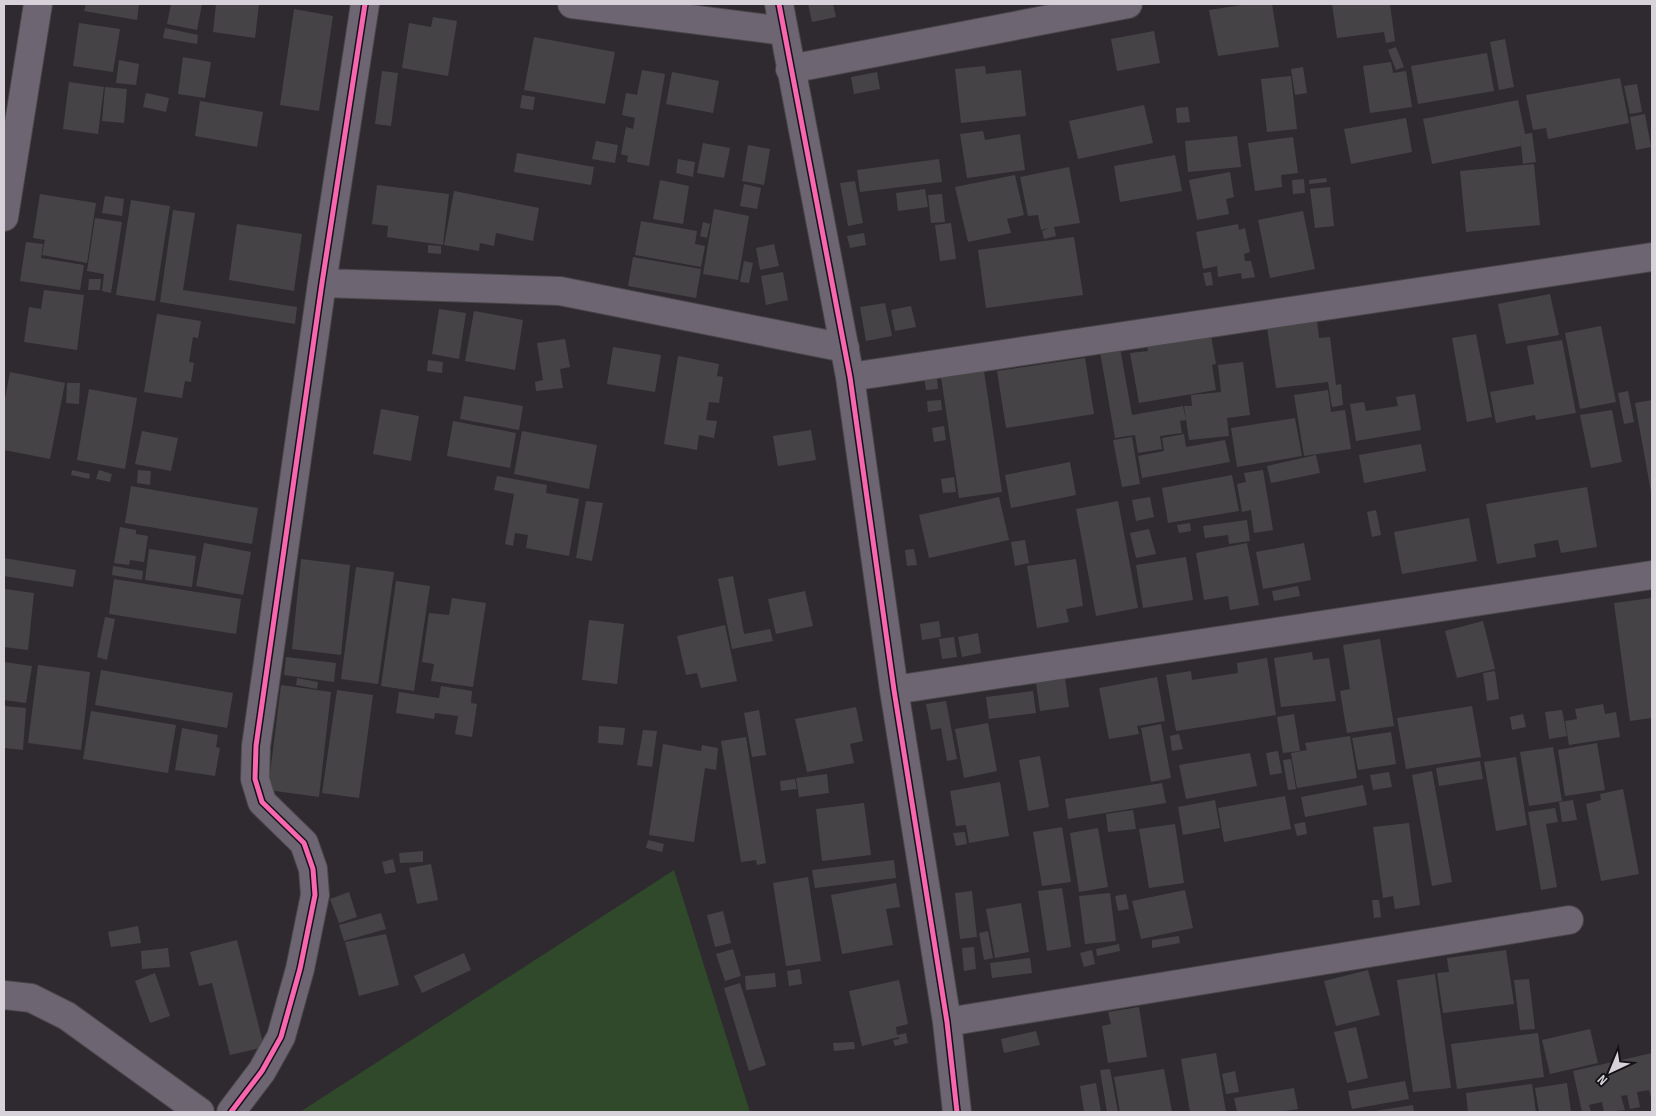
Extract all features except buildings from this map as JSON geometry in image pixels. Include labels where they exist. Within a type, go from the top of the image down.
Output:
[{"type":"street","points":[[4,217],[38,4]]},
{"type":"street","points":[[231,1112],[274,1054],[281,1037],[300,968],[315,895],[313,868],[304,843],[262,802],[255,779],[256,746],[322,283],[366,4]]},
{"type":"street","points":[[572,4],[784,31]]},
{"type":"street","points":[[779,4],[850,377],[894,690],[947,1022],[958,1112]]},
{"type":"street","points":[[790,69],[1128,4]]},
{"type":"street","points":[[850,377],[1652,257]]},
{"type":"street","points":[[322,283],[560,291],[844,348]]},
{"type":"street","points":[[894,690],[1652,575]]},
{"type":"street","points":[[947,1022],[1569,920]]},
{"type":"street","points":[[4,995],[31,998],[67,1016],[200,1112]]},
{"type":"green space","points":[[674,870],[750,1112],[300,1112]]},
{"type":"cycle path","points":[[231,1112],[262,1071],[281,1037],[300,969],[315,895],[313,869],[304,843],[262,802],[255,779],[256,746],[322,283],[365,4]]},
{"type":"cycle path","points":[[779,4],[850,377],[894,690],[947,1022],[957,1112]]}]
